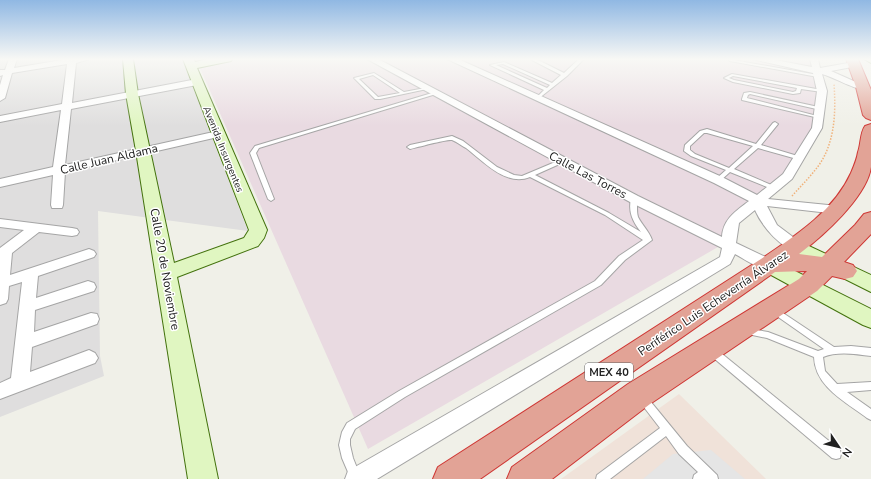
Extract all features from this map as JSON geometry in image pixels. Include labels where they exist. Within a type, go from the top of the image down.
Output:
[{"type":"highway","points":[[861,81],[871,115]]},
{"type":"highway","name":"Periférico Luis Echeverría Álvarez","points":[[450,479],[769,265],[819,228],[838,210],[858,180],[870,146],[871,129]]},
{"type":"highway","name":"MEX 40","points":[[524,479],[639,394],[827,272],[871,219]]},
{"type":"highway","points":[[769,265],[783,262],[797,262],[827,272]]},
{"type":"street","points":[[0,98],[3,81]]},
{"type":"street","points":[[57,205],[59,170],[69,81]]},
{"type":"street","name":"Calle 20 de Noviembre","points":[[131,81],[203,479]]},
{"type":"street","name":"Calle Las Torres","points":[[412,81],[634,199],[769,265]]},
{"type":"street","points":[[501,81],[759,200],[788,206],[838,210]]},
{"type":"street","points":[[356,479],[725,260],[730,252],[729,245],[731,224],[788,176],[817,128],[822,91],[819,81]]},
{"type":"street","points":[[851,81],[863,87]]},
{"type":"street","points":[[0,119],[197,82]]},
{"type":"street","name":"Avenida Insurgentes","points":[[165,274],[243,245],[255,238],[258,230],[197,82]]},
{"type":"street","name":"Calle Juan Aldama","points":[[0,183],[218,134]]},
{"type":"street","points":[[759,200],[761,209],[772,229],[796,246],[827,272],[851,309]]},
{"type":"street","points":[[0,223],[72,232]]},
{"type":"street","points":[[0,299],[3,253],[36,228]]},
{"type":"street","points":[[2,283],[89,254]]},
{"type":"street","points":[[827,272],[871,284]]},
{"type":"street","points":[[20,383],[26,342],[32,273]]},
{"type":"street","points":[[28,307],[88,287]]},
{"type":"street","points":[[776,306],[803,298],[824,301],[851,309],[871,320]]},
{"type":"street","points":[[26,342],[90,319]]},
{"type":"street","points":[[0,391],[89,358]]},
{"type":"lane","points":[[360,81],[374,97],[380,98],[403,93],[430,91]]},
{"type":"lane","points":[[385,81],[403,93]]},
{"type":"lane","points":[[529,81],[547,90]]},
{"type":"lane","points":[[545,81],[553,85]]},
{"type":"lane","points":[[538,98],[557,81]]},
{"type":"lane","points":[[735,81],[796,93],[798,92],[799,87]]},
{"type":"lane","points":[[767,81],[822,91]]},
{"type":"lane","points":[[271,199],[253,153],[256,147],[430,91]]},
{"type":"lane","points":[[750,93],[820,113],[744,99],[746,94],[750,93]]},
{"type":"lane","points":[[718,180],[758,145],[775,124]]},
{"type":"lane","points":[[774,188],[693,155],[687,150],[687,146],[702,132],[707,131],[799,158]]},
{"type":"lane","points":[[410,147],[452,138],[504,173],[517,178],[532,175],[562,161]]},
{"type":"lane","points":[[532,175],[608,214],[648,240]]},
{"type":"lane","points":[[634,199],[632,208],[633,214],[648,240]]},
{"type":"lane","points":[[356,479],[343,443],[345,432],[350,426],[402,394],[598,283],[622,258],[648,240]]},
{"type":"lane","points":[[776,306],[831,350]]},
{"type":"lane","points":[[740,329],[768,336],[818,355],[831,350],[844,349],[871,352]]},
{"type":"lane","points":[[709,349],[836,454]]},
{"type":"lane","points":[[818,355],[822,374],[836,388],[871,415]]},
{"type":"lane","points":[[836,388],[871,386]]},
{"type":"lane","points":[[639,394],[666,430],[706,477]]},
{"type":"lane","points":[[602,479],[666,430]]},
{"type":"shaded area","points":[[0,81],[191,81],[248,231],[98,211],[100,356],[104,376],[0,417]]},
{"type":"shaded area","points":[[206,81],[817,81],[819,128],[791,177],[732,224],[732,247],[718,247],[368,449]]},
{"type":"shaded area","points":[[679,394],[766,479],[561,479]]},
{"type":"shaded area","points":[[711,450],[745,479],[643,479],[673,454]]}]
